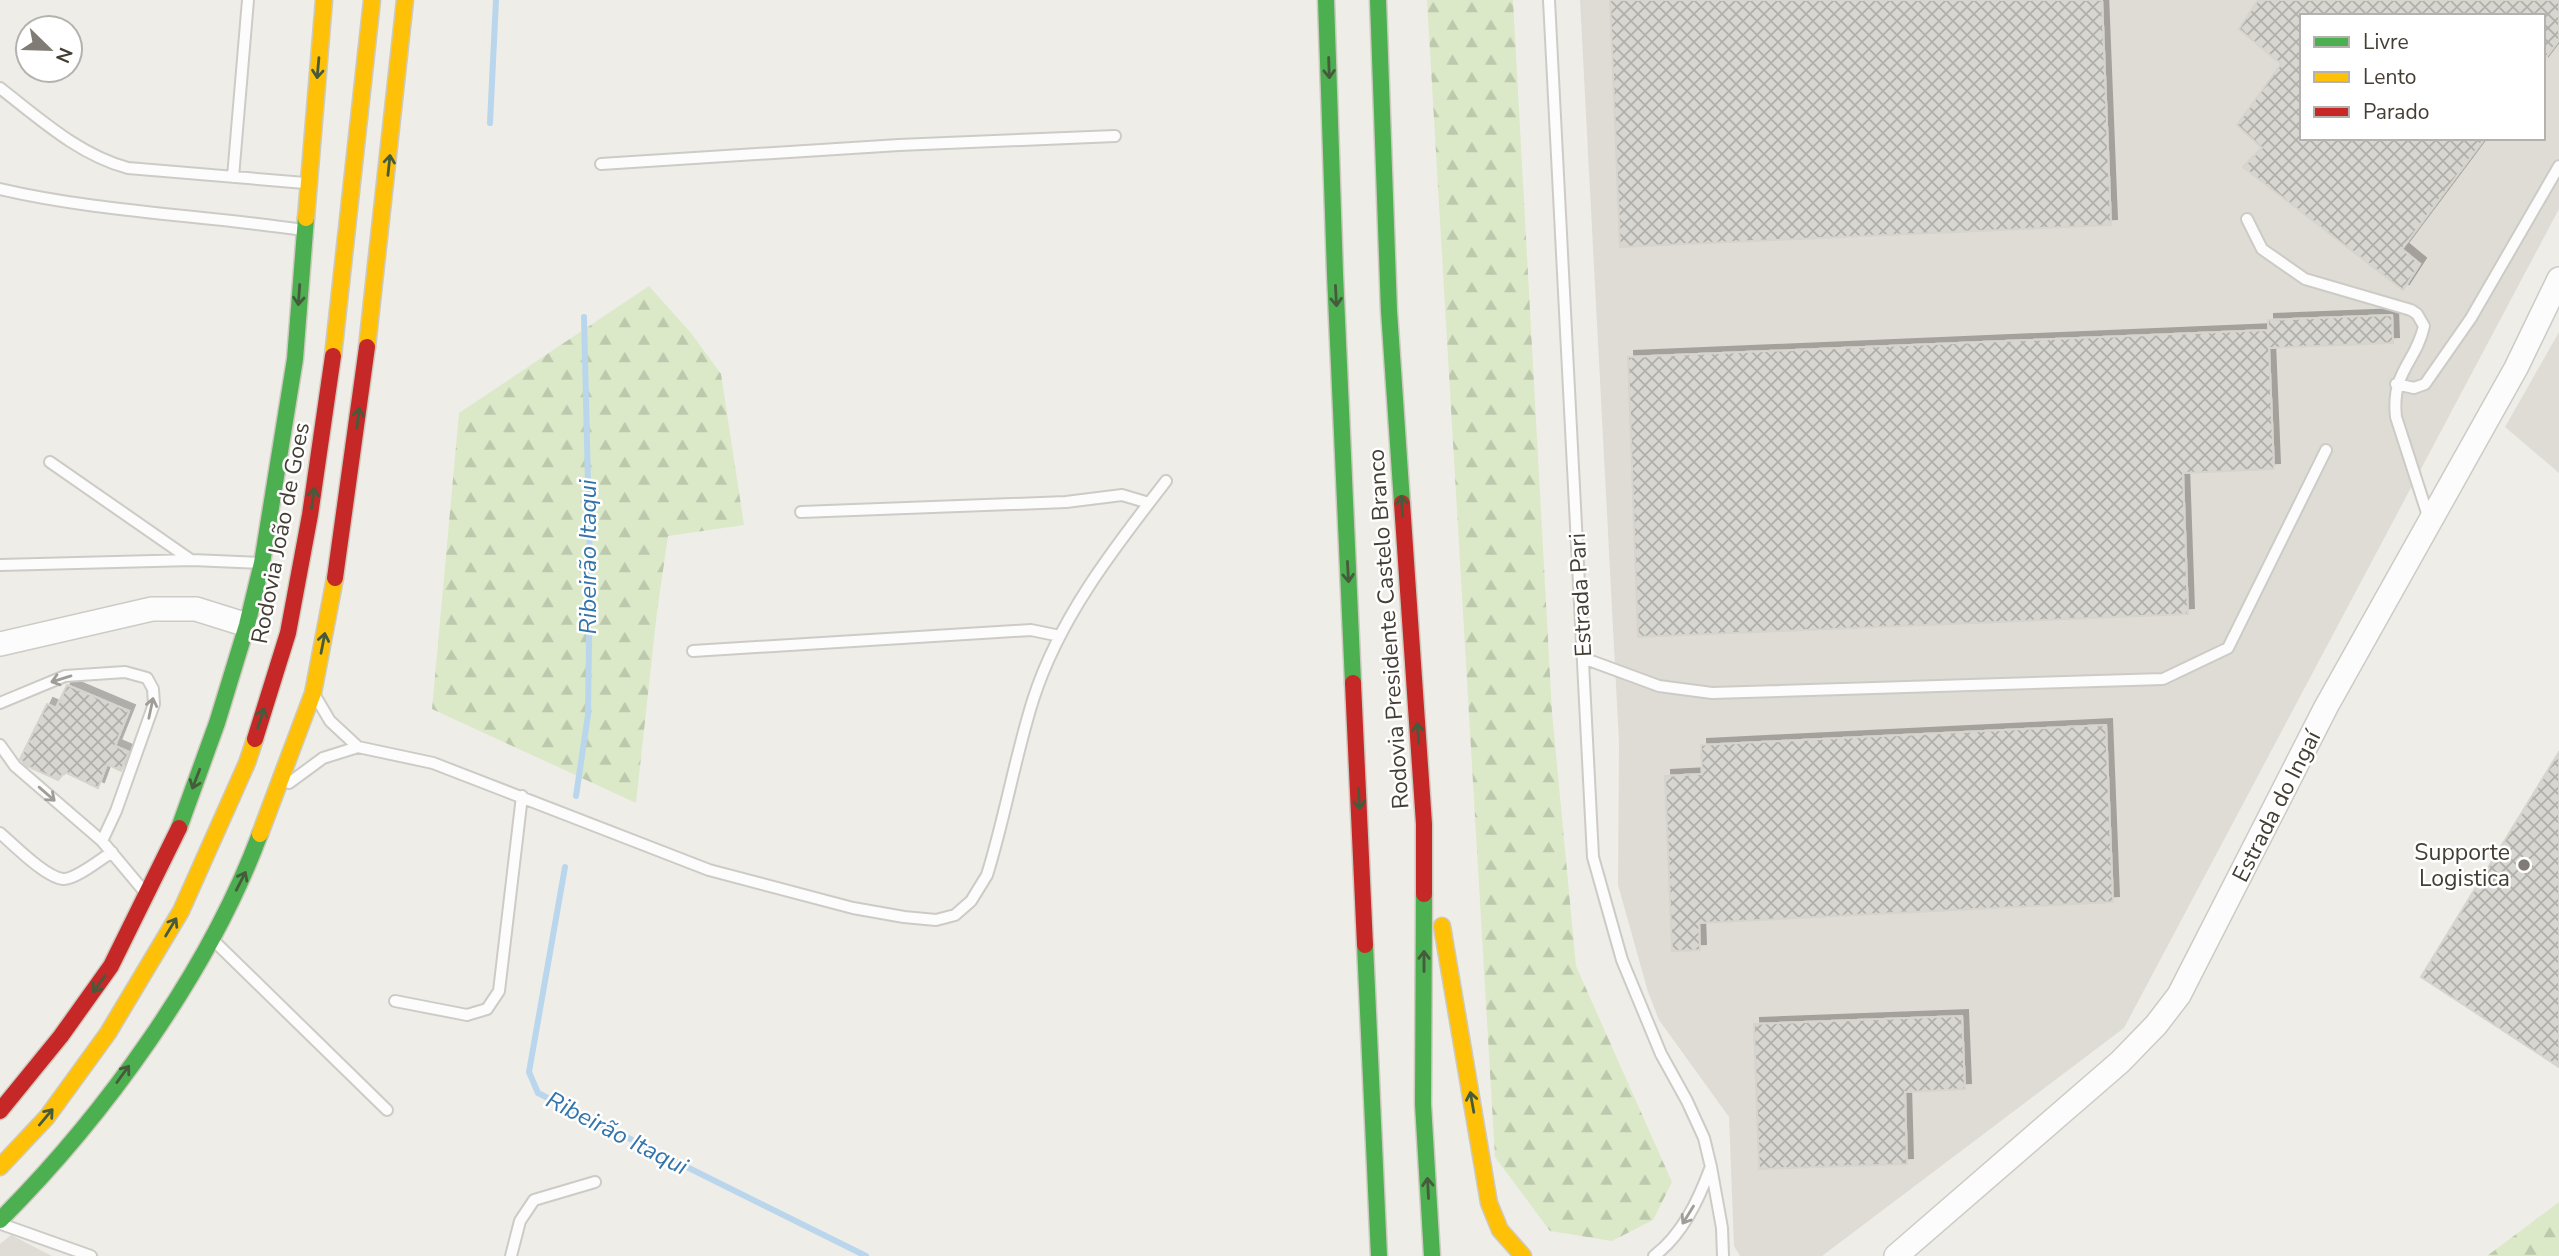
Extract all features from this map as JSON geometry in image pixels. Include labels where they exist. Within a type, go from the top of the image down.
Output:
[{"type":"main road","points":[[4,1117],[117,954],[158,874],[218,723],[247,625],[262,563],[295,359],[303,230],[324,0]]},
{"type":"main road","name":"Rodovia João de Goes","points":[[0,1167],[47,1117],[108,1033],[181,911],[247,763],[288,633],[310,515],[332,362],[372,0]]},
{"type":"main road","points":[[0,1222],[41,1179],[117,1083],[188,983],[246,871],[313,692],[341,547],[380,244],[405,0]]},
{"type":"main road","name":"Rodovia Presidente Castelo Branco","points":[[1326,0],[1335,274],[1379,1256]]},
{"type":"main road","name":"Rodovia Presidente Castelo Branco","points":[[1378,0],[1389,311],[1424,824],[1423,1104],[1432,1256]]},
{"type":"main road","points":[[1424,824],[1489,1203],[1500,1230],[1523,1256]]},
{"type":"main road","points":[[65,1057],[134,956]]},
{"type":"main road","points":[[4,1117],[41,1086]]},
{"type":"street","name":"Estrada do Ingaí","points":[[1896,1256],[2120,1062],[2156,1025],[2179,995],[2326,707],[2516,368],[2559,279]]},
{"type":"street","points":[[0,644],[152,609],[197,609],[247,625]]},
{"type":"lane","points":[[233,177],[248,0]]},
{"type":"lane","name":"Estrada Pari","points":[[1549,0],[1594,857],[1622,960],[1661,1054],[1688,1101],[1704,1138],[1722,1228],[1723,1256]]},
{"type":"lane","points":[[0,88],[63,136],[105,162],[128,168],[307,183]]},
{"type":"lane","points":[[601,164],[899,145],[1115,136]]},
{"type":"lane","points":[[2396,384],[2414,388],[2425,384],[2471,318],[2559,166]]},
{"type":"lane","points":[[0,189],[54,201],[229,219],[303,230]]},
{"type":"lane","points":[[2247,219],[2262,249],[2305,279],[2417,314],[2424,326],[2422,336],[2396,384],[2394,401],[2396,417],[2430,522]]},
{"type":"lane","points":[[1583,658],[1659,686],[1712,693],[2162,679],[2228,648],[2326,450]]},
{"type":"lane","points":[[50,462],[192,561]]},
{"type":"lane","points":[[278,791],[323,758],[358,747],[433,763],[709,870],[853,908],[936,920],[955,915],[971,901],[987,876],[1034,698],[1060,636],[1087,588],[1166,481]]},
{"type":"lane","points":[[801,512],[1066,502],[1122,495],[1149,503]]},
{"type":"lane","points":[[0,565],[192,561],[262,563]]},
{"type":"lane","points":[[692,651],[1031,630],[1060,636]]},
{"type":"lane","points":[[0,703],[65,676],[125,672],[147,678],[153,689],[153,704],[116,811],[102,841]]},
{"type":"lane","points":[[313,692],[330,721],[358,747]]},
{"type":"lane","points":[[0,746],[15,766],[102,841],[143,890]]},
{"type":"lane","points":[[395,1001],[467,1015],[487,1009],[499,991],[522,796]]},
{"type":"lane","points":[[0,833],[46,871],[63,879],[73,877],[112,852]]},
{"type":"lane","points":[[212,939],[387,1110]]},
{"type":"lane","points":[[1654,1256],[1682,1226],[1699,1197],[1711,1167]]},
{"type":"lane","points":[[511,1256],[520,1221],[534,1200],[595,1182]]},
{"type":"lane","points":[[0,1222],[91,1256]]},
{"type":"shaded area","points":[[1580,0],[2559,0],[2559,209],[2124,1028],[1822,1256],[1740,1256],[1734,1246],[1729,1117],[1659,1020],[1648,992],[1618,885],[1619,742]]},
{"type":"shaded area","points":[[2559,332],[2559,473],[2505,427]]},
{"type":"shaded area","points":[[11,1235],[52,1256],[0,1256],[0,1244]]},
{"type":"green space","points":[[1427,0],[1513,0],[1552,712],[1576,966],[1672,1182],[1653,1220],[1612,1241],[1550,1231],[1495,1157]]},
{"type":"green space","points":[[649,286],[691,333],[721,374],[744,525],[668,536],[636,803],[432,709],[459,413]]},
{"type":"green space","points":[[2559,1202],[2559,1256],[2487,1256]]},
{"type":"building","points":[[1610,0],[2102,0],[2111,225],[1620,247]]},
{"type":"building","points":[[2258,0],[2559,0],[2559,40],[2545,58],[2545,14],[2300,14],[2300,140],[2484,140],[2402,249],[2420,264],[2403,290],[2243,167],[2262,148],[2237,125],[2281,64],[2239,29]]},
{"type":"building","points":[[2392,315],[2393,343],[2269,348],[2274,469],[2183,473],[2188,614],[1638,637],[1628,357],[2268,330],[2268,320]]},
{"type":"building","points":[[67,685],[129,711],[115,746],[129,752],[121,771],[107,764],[98,788],[65,772],[58,780],[27,766],[20,759],[47,704],[56,708]]},
{"type":"building","points":[[2106,725],[2113,902],[1699,923],[1700,950],[1672,951],[1665,776],[1702,774],[1701,745]]},
{"type":"building","name":"Supporte Logistica","points":[[2559,752],[2559,1067],[2421,977]]},
{"type":"building","points":[[1962,1016],[1965,1089],[1905,1092],[1907,1164],[1759,1169],[1754,1024]]},
{"type":"waterway","name":"Ribeirão Itaqui","points":[[490,123],[496,0]]},
{"type":"waterway","name":"Ribeirão Itaqui","points":[[576,796],[588,715],[590,566],[584,317]]},
{"type":"waterway","name":"Ribeirão Itaqui","points":[[565,867],[529,1072],[538,1093],[866,1256]]},
{"type":"traffic: fast","points":[[1326,0],[1353,683]]},
{"type":"traffic: fast","points":[[1378,0],[1389,311],[1402,503]]},
{"type":"traffic: fast","points":[[179,828],[217,723],[247,625],[262,563],[295,359],[306,218]]},
{"type":"traffic: fast","points":[[0,1220],[77,1135],[150,1040],[212,938],[260,834]]},
{"type":"traffic: fast","points":[[1424,894],[1423,1104],[1432,1256]]},
{"type":"traffic: fast","points":[[1365,945],[1379,1256]]},
{"type":"traffic: slow","points":[[306,218],[324,0]]},
{"type":"traffic: slow","points":[[333,356],[372,0]]},
{"type":"traffic: slow","points":[[367,347],[405,0]]},
{"type":"traffic: slow","points":[[260,834],[313,693],[335,578]]},
{"type":"traffic: slow","points":[[0,1167],[47,1117],[108,1033],[181,911],[247,763],[255,739]]},
{"type":"traffic: slow","points":[[1442,926],[1489,1203],[1500,1230],[1523,1256]]},
{"type":"traffic: jam","points":[[335,578],[367,347]]},
{"type":"traffic: jam","points":[[255,739],[288,633],[310,515],[333,356]]},
{"type":"traffic: jam","points":[[1402,503],[1424,824],[1424,894]]},
{"type":"traffic: jam","points":[[1353,683],[1365,945]]},
{"type":"traffic: jam","points":[[0,1111],[61,1036],[111,966],[179,828]]},
{"type":"place","name":"Supporte Logistica","points":[[2524,865]]}]
